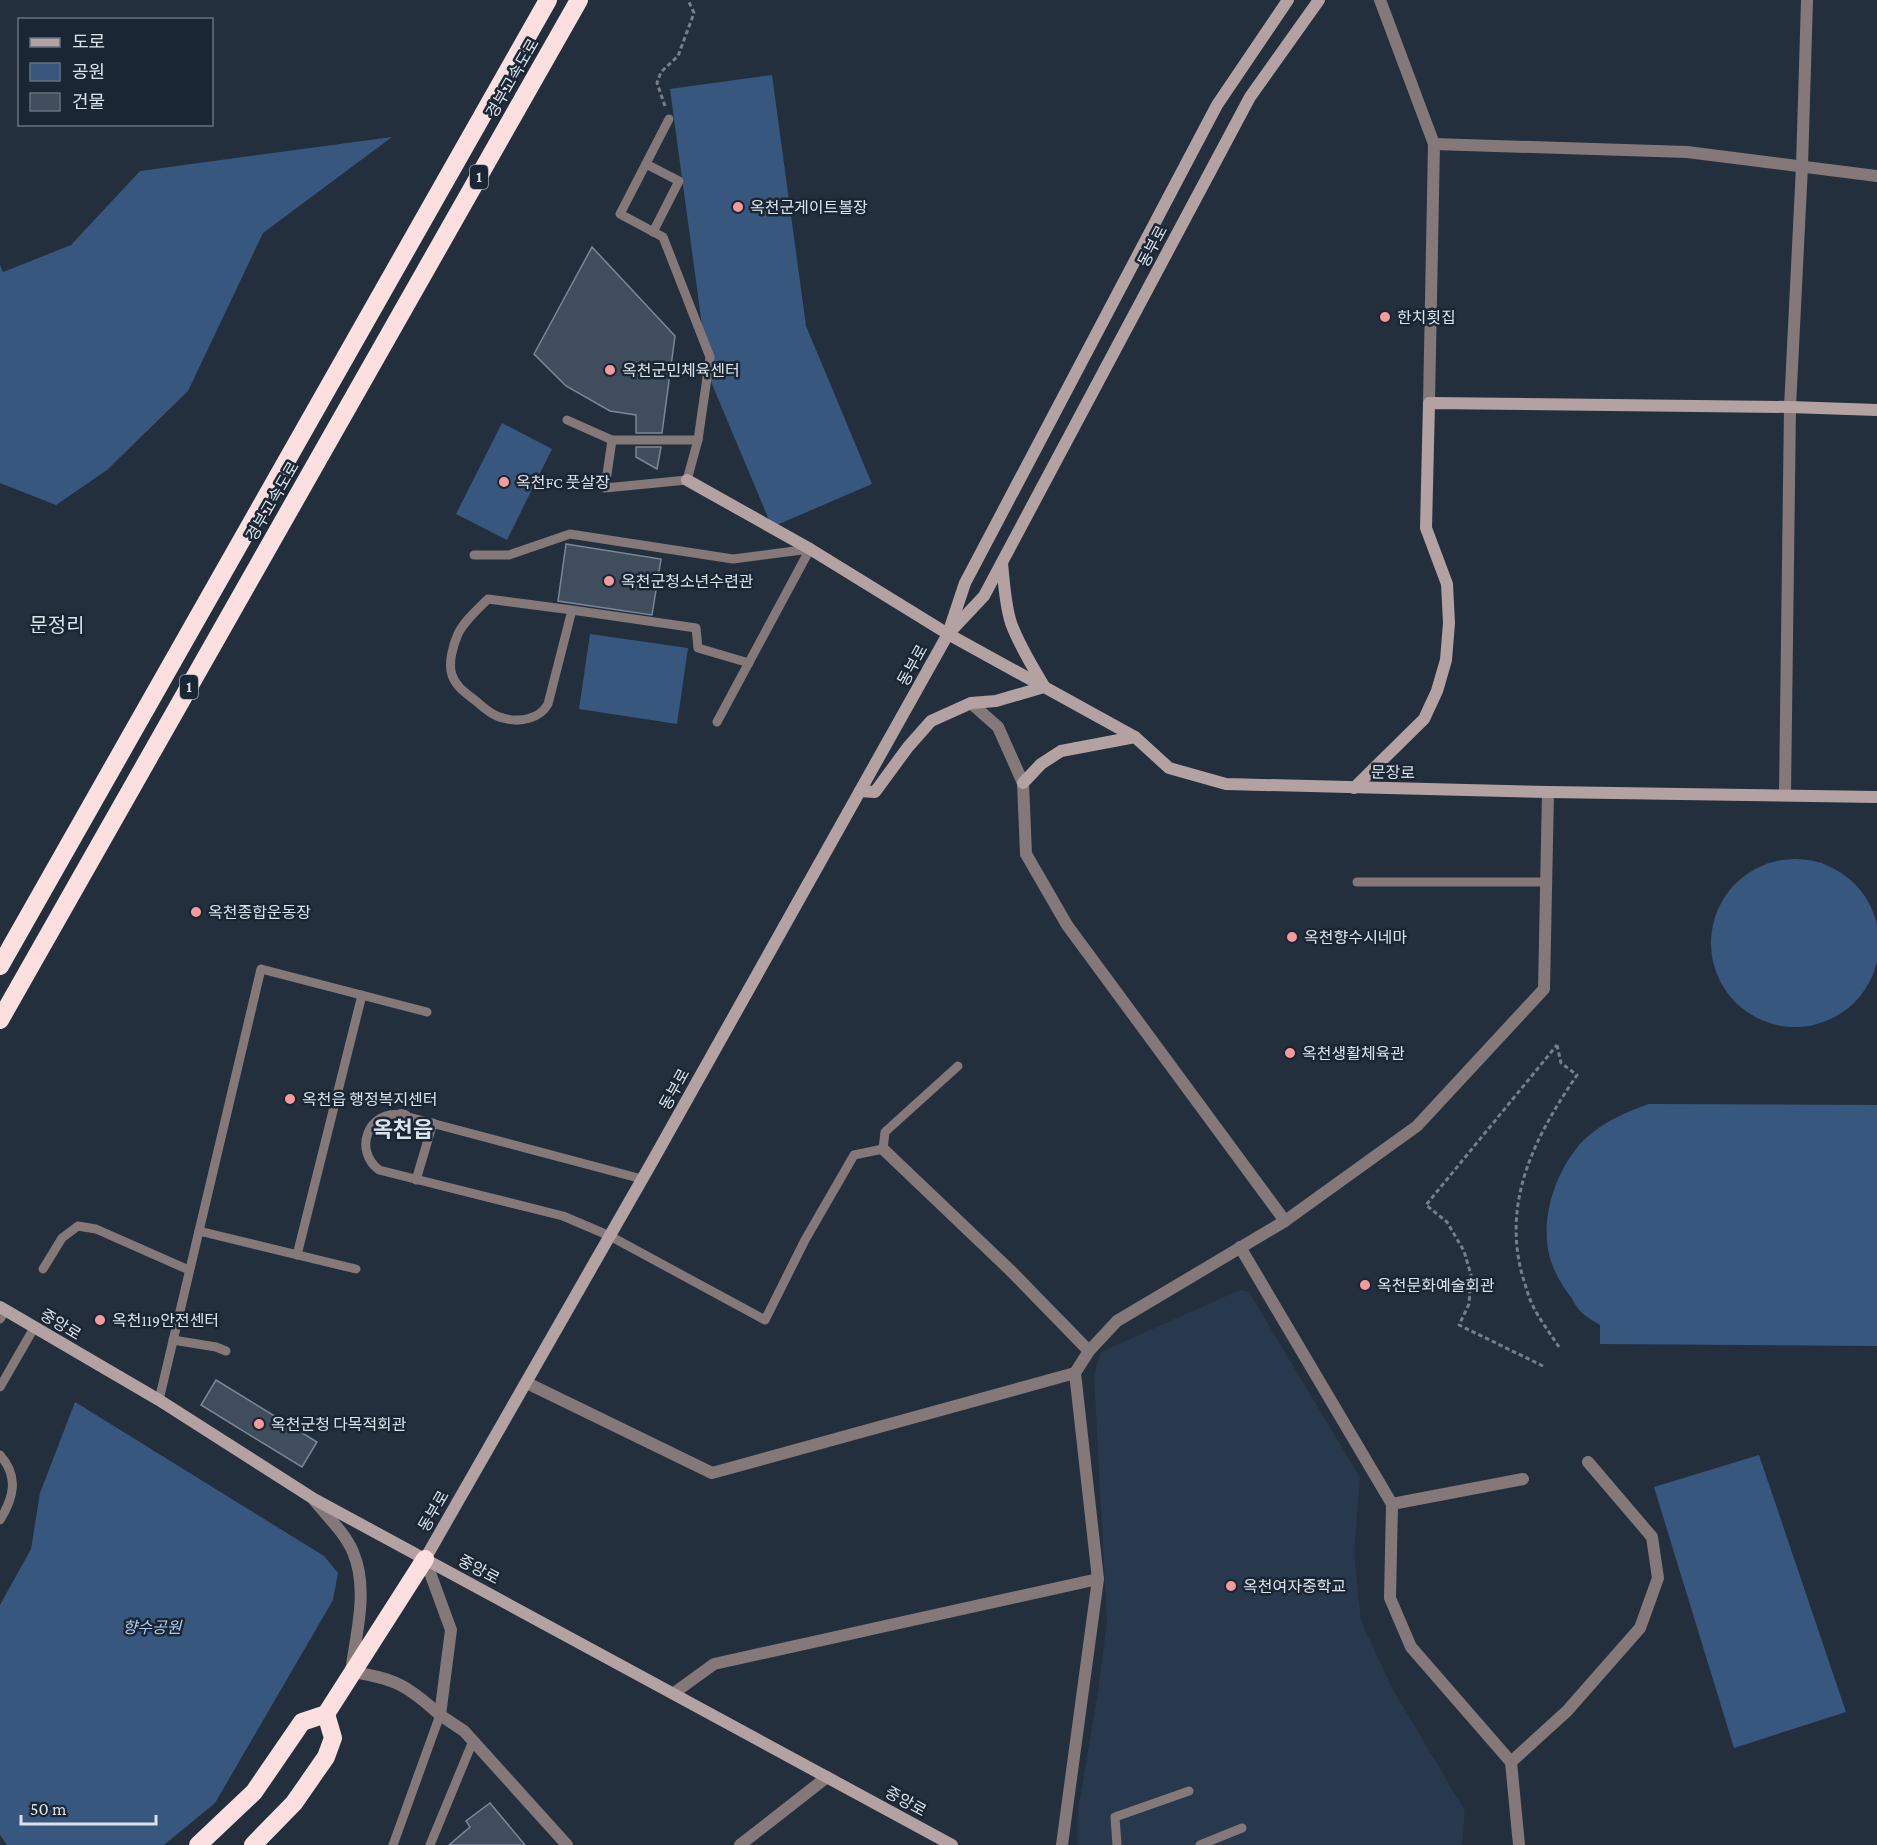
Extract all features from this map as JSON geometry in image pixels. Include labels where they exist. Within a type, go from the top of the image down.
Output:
[{"type":"highway","name":"경부고속도로","points":[[0,966],[548,0]]},
{"type":"highway","name":"경부고속도로","points":[[0,1020],[579,0]]},
{"type":"highway","points":[[198,1845],[254,1792],[302,1722],[326,1714],[425,1559]]},
{"type":"highway","points":[[253,1845],[294,1803],[326,1757],[333,1738],[326,1714]]},
{"type":"street","name":"동부로","points":[[425,1559],[610,1236],[948,634],[965,583],[1211,115],[1288,0]]},
{"type":"street","name":"동부로","points":[[948,634],[984,596],[1250,97],[1319,0]]},
{"type":"street","points":[[1354,788],[1424,719],[1437,691],[1446,660],[1449,623],[1447,584],[1426,528],[1434,144],[1380,0]]},
{"type":"street","points":[[1785,794],[1791,407],[1807,0]]},
{"type":"street","points":[[1434,144],[1687,152],[1877,176]]},
{"type":"street","points":[[1429,403],[1877,410]]},
{"type":"street","name":"문장로","points":[[687,480],[810,549],[948,634],[1135,737],[1170,768],[1226,784],[1877,797]]},
{"type":"street","points":[[861,791],[876,792],[908,747],[931,721],[971,703],[996,701],[1044,687],[1012,624],[1005,596],[1002,563]]},
{"type":"street","points":[[971,703],[998,727],[1023,783],[1026,854],[1067,925],[1285,1221]]},
{"type":"street","points":[[1023,783],[1041,764],[1061,751],[1135,737]]},
{"type":"street","points":[[1062,1845],[1098,1579],[1075,1373],[1089,1351],[1117,1321],[1285,1221],[1417,1126],[1544,989],[1548,792]]},
{"type":"street","points":[[883,1149],[1010,1270],[1089,1351]]},
{"type":"street","points":[[1240,1247],[1392,1504],[1390,1598],[1411,1647],[1511,1762],[1519,1845]]},
{"type":"street","name":"중앙로","points":[[2,1312],[159,1400],[314,1499],[952,1845]]},
{"type":"street","points":[[526,1383],[712,1473],[1075,1373]]},
{"type":"street","points":[[1511,1762],[1567,1711],[1640,1628],[1658,1578],[1652,1537],[1588,1462]]},
{"type":"street","points":[[1392,1504],[1523,1479]]},
{"type":"street","points":[[314,1499],[353,1551],[358,1570],[362,1598],[351,1672],[380,1676],[407,1688],[464,1731],[567,1845]]},
{"type":"street","points":[[425,1559],[451,1630],[440,1715]]},
{"type":"street","points":[[674,1693],[714,1664],[1098,1579]]},
{"type":"street","points":[[740,1845],[827,1777]]},
{"type":"lane","points":[[612,440],[605,488],[687,480],[698,440],[710,357],[663,237],[620,214],[669,119]]},
{"type":"lane","points":[[646,164],[678,181],[653,232]]},
{"type":"lane","points":[[567,420],[612,440],[698,440]]},
{"type":"lane","points":[[474,555],[509,555],[570,534],[733,559],[810,549]]},
{"type":"lane","points":[[717,722],[810,549]]},
{"type":"lane","points":[[572,610],[549,704],[544,712],[535,717],[518,720],[504,719],[492,713],[458,687],[451,672],[451,654],[458,633],[488,599],[572,610],[696,628],[698,648],[749,663]]},
{"type":"lane","points":[[1358,882],[1546,882]]},
{"type":"lane","points":[[159,1400],[261,969],[427,1012]]},
{"type":"lane","points":[[297,1255],[362,995]]},
{"type":"lane","points":[[642,1179],[403,1115],[386,1115],[372,1124],[366,1138],[369,1160],[379,1170],[563,1216],[610,1236],[765,1320],[805,1240],[854,1155],[883,1149],[885,1132],[958,1066]]},
{"type":"lane","points":[[416,1180],[433,1123]]},
{"type":"lane","points":[[43,1269],[62,1238],[78,1226],[96,1229],[189,1270]]},
{"type":"lane","points":[[199,1231],[356,1269]]},
{"type":"lane","points":[[0,1387],[34,1328]]},
{"type":"lane","points":[[173,1340],[216,1347],[226,1351]]},
{"type":"lane","points":[[0,1455],[9,1466],[13,1484],[9,1504],[0,1520]]},
{"type":"lane","points":[[393,1845],[440,1715]]},
{"type":"lane","points":[[430,1845],[473,1741]]},
{"type":"lane","points":[[1117,1845],[1115,1816],[1189,1791]]},
{"type":"lane","points":[[1200,1845],[1242,1828]]},
{"type":"path","points":[[669,119],[657,83],[661,72],[678,56],[694,13],[688,0]]},
{"type":"path","points":[[1543,1366],[1459,1325],[1469,1304],[1471,1275],[1464,1251],[1447,1222],[1426,1204],[1557,1045],[1561,1063],[1577,1075],[1550,1115],[1528,1161],[1516,1211],[1518,1258],[1531,1303],[1559,1347]]},
{"type":"shaded area","name":"옥천여자중학교","points":[[1240,1290],[1249,1292],[1360,1478],[1354,1552],[1361,1621],[1393,1690],[1465,1811],[1462,1845],[1078,1845],[1078,1810],[1107,1623],[1094,1375],[1101,1352]]},
{"type":"green space","name":"옥천군게이트볼장","points":[[772,75],[806,326],[872,484],[772,527],[709,377],[670,89]]},
{"type":"green space","points":[[392,137],[263,233],[188,391],[107,470],[56,505],[0,483],[0,265],[3,272],[71,245],[140,171]]},
{"type":"green space","name":"옥천FC 풋살장","points":[[502,423],[552,449],[507,540],[456,514]]},
{"type":"green space","points":[[590,634],[688,648],[677,724],[579,709]]},
{"type":"green space","points":[[1795,859],[1811,860],[1827,865],[1855,883],[1873,911],[1878,927],[1878,959],[1873,975],[1855,1003],[1827,1021],[1811,1026],[1795,1027],[1779,1026],[1763,1021],[1735,1003],[1717,975],[1712,959],[1711,943],[1712,927],[1717,911],[1735,883],[1763,865],[1779,860]]},
{"type":"green space","points":[[1649,1104],[1877,1105],[1877,1346],[1600,1344],[1600,1325],[1580,1310],[1562,1285],[1553,1266],[1547,1232],[1550,1202],[1568,1161],[1583,1141],[1610,1121]]},
{"type":"green space","name":"향수공원","points":[[75,1402],[324,1556],[338,1573],[333,1600],[215,1803],[164,1845],[7,1845],[0,1835],[0,1605],[31,1549],[40,1493]]},
{"type":"green space","points":[[1759,1455],[1846,1712],[1734,1748],[1654,1487]]},
{"type":"building","name":"옥천군민체육센터","points":[[592,247],[675,336],[662,433],[636,433],[636,415],[610,411],[566,386],[534,354]]},
{"type":"building","points":[[636,447],[661,447],[657,469],[636,457]]},
{"type":"building","name":"옥천군청소년수련관","points":[[566,544],[661,559],[652,615],[558,601]]},
{"type":"building","name":"옥천군청 다목적회관","points":[[216,1380],[317,1442],[302,1467],[201,1405]]},
{"type":"building","points":[[490,1803],[525,1845],[449,1845],[470,1827],[466,1821]]},
{"type":"place","name":"옥천군게이트볼장","points":[[738,207]]},
{"type":"place","name":"한치횟집","points":[[1385,317]]},
{"type":"place","name":"옥천군민체육센터","points":[[610,370]]},
{"type":"place","name":"옥천FC 풋살장","points":[[504,482]]},
{"type":"place","name":"옥천군청소년수련관","points":[[609,581]]},
{"type":"place","name":"옥천종합운동장","points":[[196,912]]},
{"type":"place","name":"옥천향수시네마","points":[[1292,937]]},
{"type":"place","name":"옥천생활체육관","points":[[1290,1053]]},
{"type":"place","name":"옥천읍 행정복지센터","points":[[290,1099]]},
{"type":"place","name":"옥천문화예술회관","points":[[1365,1285]]},
{"type":"place","name":"옥천119안전센터","points":[[100,1320]]},
{"type":"place","name":"옥천군청 다목적회관","points":[[259,1424]]},
{"type":"place","name":"옥천여자중학교","points":[[1231,1586]]},
{"type":"district","name":"문정리","points":[[57,625]]},
{"type":"district","name":"옥천읍","points":[[403,1129]]}]
